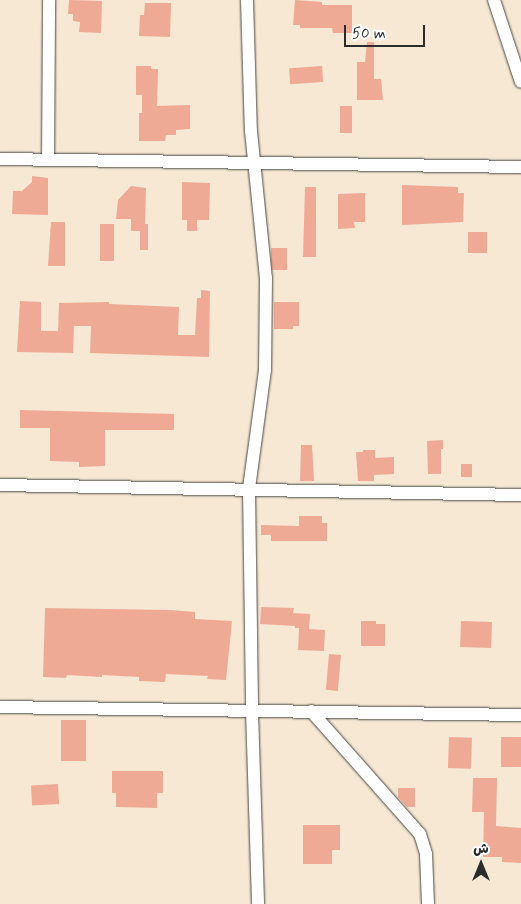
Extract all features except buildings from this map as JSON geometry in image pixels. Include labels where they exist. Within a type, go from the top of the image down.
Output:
[{"type":"street","points":[[48,160],[49,0]]},
{"type":"street","points":[[247,0],[251,131],[266,278],[265,370],[249,489],[252,711],[258,904]]},
{"type":"street","points":[[494,0],[521,82]]},
{"type":"street","points":[[0,160],[521,167]]},
{"type":"street","points":[[0,485],[521,495]]},
{"type":"street","points":[[0,707],[521,715]]},
{"type":"street","points":[[311,711],[420,834],[426,854],[428,904]]}]
